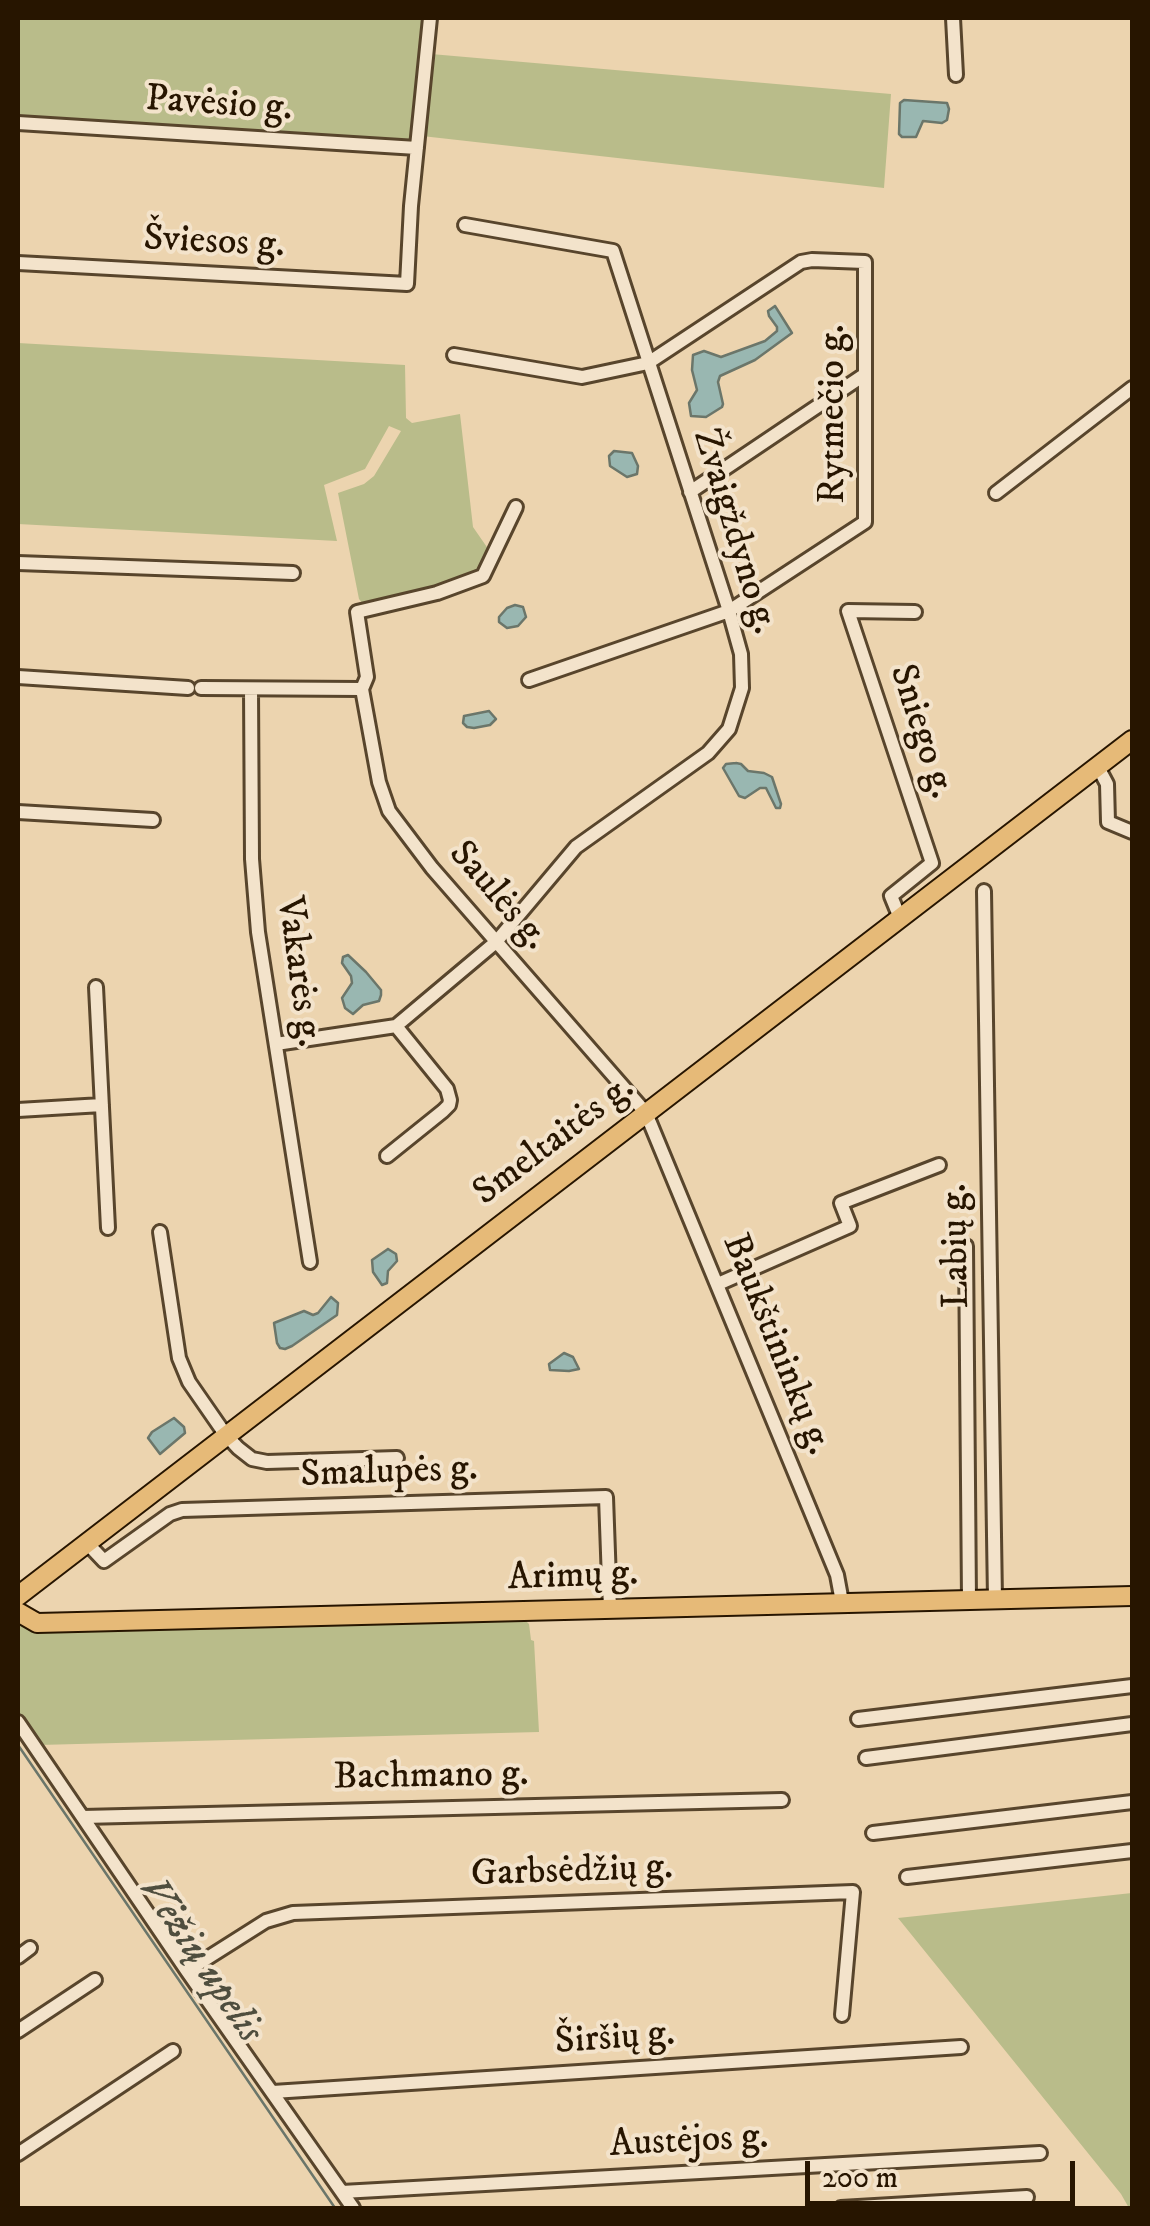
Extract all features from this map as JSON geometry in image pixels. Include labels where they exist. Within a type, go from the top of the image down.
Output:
[{"type":"main road","name":"Smeltaitės g.","points":[[18,1596],[1132,740]]},
{"type":"main road","name":"Arimų g.","points":[[18,1612],[37,1623],[1132,1596]]},
{"type":"street","points":[[417,148],[430,18]]},
{"type":"street","points":[[956,76],[953,21],[970,18]]},
{"type":"street","name":"Pavėsio g.","points":[[18,123],[417,148]]},
{"type":"street","name":"Šviesos g.","points":[[18,263],[407,284],[417,148]]},
{"type":"street","name":"Žvaigždyno g.","points":[[396,1026],[496,942],[576,847],[708,753],[729,728],[742,688],[741,654],[729,611],[612,252],[465,225]]},
{"type":"street","name":"Rytmečio g.","points":[[648,363],[801,262],[865,262],[865,522],[729,611]]},
{"type":"street","points":[[454,355],[582,377],[648,363]]},
{"type":"street","points":[[690,492],[864,375]]},
{"type":"street","points":[[996,493],[1132,388]]},
{"type":"street","name":"Saulės g.","points":[[516,506],[483,576],[437,593],[357,612],[367,677],[362,689],[375,768],[390,811],[432,868],[646,1113]]},
{"type":"street","points":[[18,563],[293,573]]},
{"type":"street","name":"Sniego g.","points":[[900,918],[891,896],[932,864],[848,610],[916,612]]},
{"type":"street","points":[[530,680],[729,611]]},
{"type":"street","points":[[18,677],[194,688],[362,689]]},
{"type":"street","name":"Vakarės g.","points":[[251,688],[258,932],[310,1262]]},
{"type":"street","points":[[1098,767],[1107,784],[1108,822],[1132,832]]},
{"type":"street","points":[[18,812],[153,820]]},
{"type":"street","name":"Labių g.","points":[[984,892],[995,1600]]},
{"type":"street","points":[[96,987],[108,1228]]},
{"type":"street","points":[[276,1044],[396,1026],[446,1089],[450,1100],[444,1111],[387,1156]]},
{"type":"street","points":[[18,1110],[102,1105]]},
{"type":"street","name":"Baukštininkų g.","points":[[646,1113],[836,1575],[842,1602]]},
{"type":"street","points":[[718,1284],[850,1226],[841,1204],[939,1165]]},
{"type":"street","name":"Smalupės g.","points":[[160,1232],[178,1358],[189,1382],[246,1455],[263,1462],[397,1458]]},
{"type":"street","points":[[966,1246],[968,1600]]},
{"type":"street","name":"Smalupės g.","points":[[86,1542],[104,1561],[170,1514],[182,1510],[606,1497],[610,1609]]},
{"type":"street","points":[[858,1719],[1132,1686]]},
{"type":"street","points":[[18,1722],[353,2208]]},
{"type":"street","points":[[866,1758],[1132,1724]]},
{"type":"street","name":"Bachmano g.","points":[[83,1816],[782,1800]]},
{"type":"street","points":[[872,1833],[1132,1802]]},
{"type":"street","points":[[907,1876],[1132,1851]]},
{"type":"street","name":"Garbsėdžių g.","points":[[187,1971],[266,1921],[293,1913],[853,1892],[842,2014]]},
{"type":"street","points":[[18,2031],[95,1980]]},
{"type":"street","name":"Širšių g.","points":[[273,2092],[961,2047]]},
{"type":"street","points":[[18,2154],[173,2051]]},
{"type":"street","name":"Austėjos g.","points":[[342,2192],[1040,2152]]},
{"type":"street","points":[[841,2208],[1028,2197]]},
{"type":"green space","points":[[18,18],[423,18],[412,141],[18,117]]},
{"type":"green space","points":[[431,54],[891,94],[884,188],[422,136]]},
{"type":"green space","points":[[18,343],[405,365],[406,418],[412,423],[460,414],[473,527],[491,553],[477,573],[363,604],[338,493],[374,476],[401,431],[389,426],[365,469],[324,485],[337,541],[18,524]]},
{"type":"green space","points":[[523,1618],[534,1641],[539,1732],[39,1745],[18,1713],[18,1621],[31,1629]]},
{"type":"green space","points":[[1132,1893],[1132,2208],[1129,2208],[898,1918]]},
{"type":"water","points":[[900,103],[947,103],[947,120],[923,121],[916,137],[902,137]]},
{"type":"water","points":[[775,306],[792,333],[755,360],[720,376],[722,407],[706,417],[691,416],[689,403],[697,390],[693,355],[704,351],[721,357],[765,341],[777,331],[768,311]]},
{"type":"water","points":[[614,451],[632,453],[637,474],[627,477],[610,466],[609,456]]},
{"type":"water","points":[[515,605],[523,607],[526,617],[518,626],[507,628],[499,617]]},
{"type":"water","points":[[489,711],[496,719],[490,725],[474,728],[463,723],[464,716]]},
{"type":"water","points":[[736,763],[748,771],[772,777],[780,808],[776,808],[766,788],[745,798],[739,796],[723,768]]},
{"type":"water","points":[[348,955],[381,990],[379,1001],[363,1005],[353,1014],[345,1008],[342,998],[352,983],[342,963]]},
{"type":"water","points":[[388,1249],[396,1254],[397,1261],[388,1271],[387,1283],[382,1285],[373,1272],[372,1260]]},
{"type":"water","points":[[331,1297],[338,1303],[337,1315],[292,1346],[280,1348],[274,1323],[304,1311],[318,1313]]},
{"type":"water","points":[[564,1353],[573,1357],[579,1369],[550,1370],[549,1364]]},
{"type":"water","points":[[174,1418],[185,1433],[160,1454],[148,1438]]},
{"type":"waterway","name":"Vėžių upelis","points":[[18,1745],[335,2208]]}]
